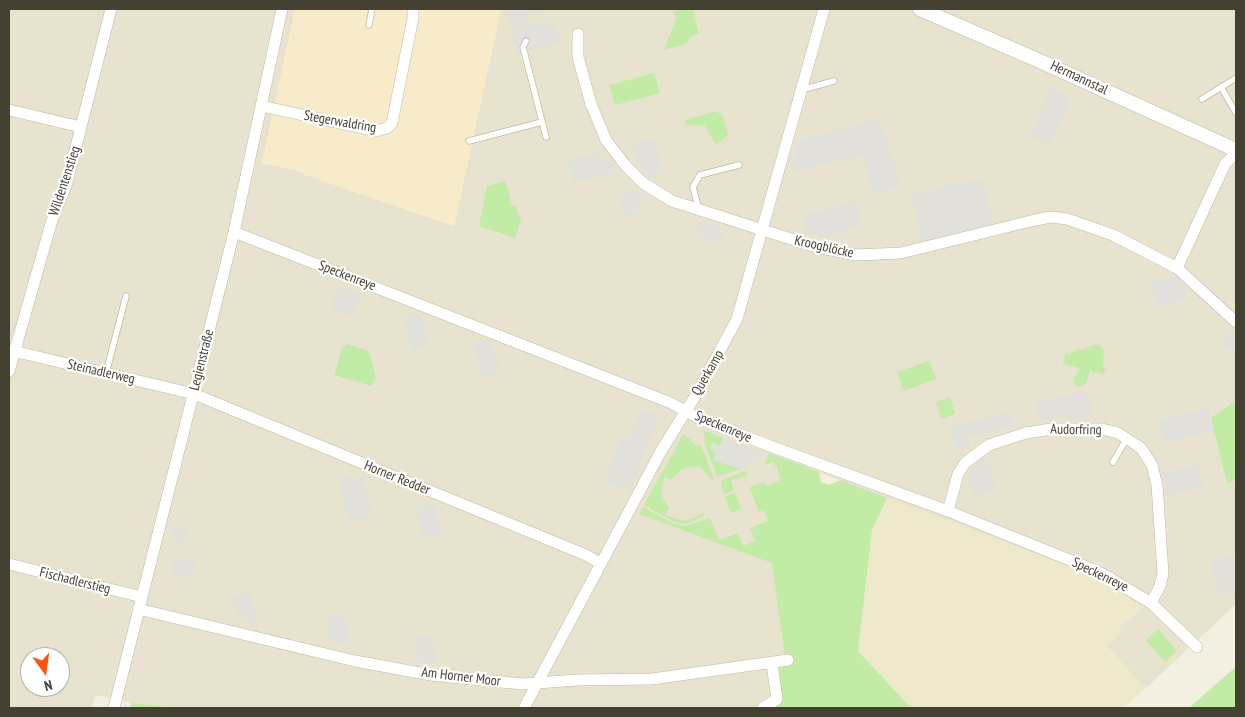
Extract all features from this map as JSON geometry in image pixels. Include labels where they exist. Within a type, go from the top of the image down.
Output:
[{"type":"street","name":"Wildentenstieg","points":[[12,351],[52,220],[66,186],[111,9]]},
{"type":"street","name":"Legienstraße","points":[[114,708],[234,232],[282,9]]},
{"type":"street","name":"Stegerwaldring","points":[[261,106],[376,131],[387,128],[392,123],[413,18],[413,9]]},
{"type":"street","name":"Querkamp","points":[[524,708],[661,451],[686,411],[737,319],[824,9]]},
{"type":"street","name":"Hermannstal","points":[[920,9],[1236,152]]},
{"type":"street","name":"Kroogblöcke","points":[[578,34],[578,57],[591,104],[606,140],[625,165],[643,182],[672,201],[838,253],[884,255],[909,252],[1051,217],[1067,219],[1113,235],[1177,268],[1236,322]]},
{"type":"street","points":[[9,110],[81,128]]},
{"type":"street","points":[[1177,268],[1225,164],[1236,152]]},
{"type":"street","name":"Speckenreye","points":[[234,232],[671,402],[686,411],[770,446],[948,511],[1082,564],[1104,574],[1151,603],[1197,647]]},
{"type":"street","points":[[9,371],[12,351]]},
{"type":"street","name":"Steinadlerweg","points":[[12,351],[194,394]]},
{"type":"street","name":"Horner Redder","points":[[194,394],[586,555],[600,563]]},
{"type":"street","name":"Audorfring","points":[[948,511],[958,474],[964,463],[989,445],[1026,433],[1066,428],[1102,429],[1127,438],[1141,448],[1152,465],[1157,486],[1163,574],[1160,586],[1151,603]]},
{"type":"street","name":"Fischadlerstieg","points":[[9,564],[142,597]]},
{"type":"street","name":"Am Horner Moor","points":[[138,609],[355,662],[430,675],[522,684],[652,679],[772,664],[788,660]]},
{"type":"street","points":[[763,708],[777,699],[772,664]]},
{"type":"lane","points":[[369,25],[372,9]]},
{"type":"lane","points":[[526,41],[523,47],[546,137]]},
{"type":"lane","points":[[1202,99],[1236,78]]},
{"type":"lane","points":[[801,90],[834,81]]},
{"type":"lane","points":[[1221,88],[1236,113]]},
{"type":"lane","points":[[469,141],[542,122]]},
{"type":"lane","points":[[699,210],[693,187],[700,175],[739,165]]},
{"type":"lane","points":[[106,373],[126,296]]},
{"type":"lane","points":[[1113,462],[1127,438]]},
{"type":"shaded area","points":[[9,9],[295,9],[262,163],[303,172],[303,174],[454,226],[501,9],[1236,9],[1236,604],[1146,688],[1107,647],[1122,633],[1119,629],[1114,588],[1067,566],[794,463],[758,557],[773,563],[789,666],[783,701],[769,708],[178,708],[131,703],[95,695],[92,708],[9,708]]},
{"type":"shaded area","points":[[295,9],[501,9],[454,226],[303,174],[303,171],[262,163]]},
{"type":"shaded area","points":[[506,9],[550,9],[525,16],[528,27],[554,21],[560,43],[518,54]]},
{"type":"shaded area","points":[[1050,88],[1071,97],[1050,144],[1030,136]]},
{"type":"shaded area","points":[[880,119],[902,187],[873,193],[864,155],[791,172],[798,140]]},
{"type":"shaded area","points":[[654,139],[663,174],[648,178],[644,164],[637,166],[632,144]]},
{"type":"shaded area","points":[[600,152],[602,159],[613,164],[615,173],[574,183],[568,161]]},
{"type":"shaded area","points":[[982,178],[994,227],[922,244],[911,195]]},
{"type":"shaded area","points":[[643,192],[644,200],[637,201],[640,213],[625,216],[619,195]]},
{"type":"shaded area","points":[[857,201],[861,226],[823,238],[805,232],[802,215]]},
{"type":"shaded area","points":[[702,222],[712,227],[719,225],[723,240],[708,244],[706,237],[700,238],[696,224]]},
{"type":"shaded area","points":[[1171,276],[1186,285],[1188,298],[1158,308],[1149,283]]},
{"type":"shaded area","points":[[338,287],[361,294],[354,317],[331,309]]},
{"type":"shaded area","points":[[419,311],[429,347],[412,351],[402,316]]},
{"type":"shaded area","points":[[1226,329],[1236,336],[1236,352],[1224,346]]},
{"type":"shaded area","points":[[491,339],[500,372],[482,376],[473,343]]},
{"type":"shaded area","points":[[1088,390],[1093,415],[1070,420],[1068,415],[1040,422],[1035,402]]},
{"type":"shaded area","points":[[1209,408],[1214,431],[1164,443],[1158,420]]},
{"type":"shaded area","points":[[641,410],[659,415],[631,490],[605,483],[621,436],[630,439]]},
{"type":"shaded area","points":[[1010,412],[1014,426],[969,437],[971,446],[956,450],[950,427]]},
{"type":"shaded area","points":[[723,438],[763,453],[760,460],[755,459],[753,464],[748,462],[746,467],[740,469],[713,460],[716,452],[710,450],[712,443],[720,446]]},
{"type":"shaded area","points":[[989,457],[997,490],[973,497],[968,475],[981,458]]},
{"type":"shaded area","points":[[1199,464],[1204,487],[1168,495],[1163,472]]},
{"type":"shaded area","points":[[353,475],[354,480],[363,477],[373,516],[349,522],[338,479]]},
{"type":"shaded area","points":[[887,498],[1067,566],[1114,588],[1142,607],[1119,629],[1122,633],[1107,647],[1146,688],[1123,708],[911,708],[858,651],[872,530]]},
{"type":"shaded area","points":[[434,503],[441,534],[423,538],[416,507]]},
{"type":"shaded area","points":[[185,524],[189,539],[176,543],[173,530]]},
{"type":"shaded area","points":[[1236,554],[1236,591],[1220,596],[1211,561]]},
{"type":"shaded area","points":[[193,557],[197,572],[175,579],[171,563]]},
{"type":"shaded area","points":[[249,592],[258,626],[248,627],[245,613],[237,615],[232,597]]},
{"type":"shaded area","points":[[344,614],[352,647],[340,643],[332,644],[326,619]]},
{"type":"shaded area","points":[[430,634],[438,663],[418,662],[414,639]]},
{"type":"green space","points":[[672,9],[693,9],[699,33],[690,38],[686,44],[664,50],[676,18]]},
{"type":"green space","points":[[654,73],[660,93],[615,105],[609,85]]},
{"type":"green space","points":[[716,111],[723,116],[728,135],[716,145],[705,126],[686,125],[685,120]]},
{"type":"green space","points":[[505,181],[512,205],[515,205],[521,220],[515,238],[479,226],[487,186]]},
{"type":"green space","points":[[347,344],[369,351],[376,378],[372,386],[334,375],[342,348]]},
{"type":"green space","points":[[1093,345],[1100,345],[1104,350],[1103,365],[1106,371],[1102,375],[1090,370],[1086,384],[1077,387],[1073,381],[1080,368],[1063,364],[1066,351],[1067,355],[1077,349],[1083,350]]},
{"type":"green space","points":[[929,361],[936,379],[904,391],[897,372]]},
{"type":"green space","points":[[950,397],[955,414],[941,419],[936,402]]},
{"type":"green space","points":[[1234,402],[1236,412],[1236,478],[1227,484],[1211,418]]},
{"type":"green space","points":[[703,430],[723,438],[720,446],[712,444],[716,452],[714,460],[740,469],[717,476],[704,442],[706,441]]},
{"type":"green space","points":[[683,435],[690,439],[694,445],[701,445],[714,479],[712,480],[701,468],[693,466],[682,469],[672,479],[664,477],[661,491],[669,508],[665,515],[684,521],[697,517],[702,513],[705,515],[687,524],[675,522],[644,505]]},
{"type":"green space","points":[[769,453],[819,472],[821,482],[829,485],[841,480],[887,498],[872,530],[858,651],[911,708],[769,708],[782,700],[776,669],[789,666],[787,656],[785,657],[772,563],[639,514],[643,507],[674,524],[687,526],[710,518],[719,540],[738,533],[743,546],[755,541],[750,528],[768,521],[764,510],[759,512],[750,487],[764,482],[766,486],[780,480],[777,466],[773,462],[764,465]]},
{"type":"green space","points":[[746,471],[748,476],[731,480],[734,490],[724,494],[721,484],[723,480]]},
{"type":"green space","points":[[735,493],[741,509],[731,513],[725,497]]},
{"type":"green space","points":[[1158,629],[1177,651],[1165,662],[1146,640]]},
{"type":"green space","points":[[1236,667],[1236,708],[1189,708],[1224,677]]},
{"type":"green space","points":[[131,703],[178,708],[130,708]]}]
